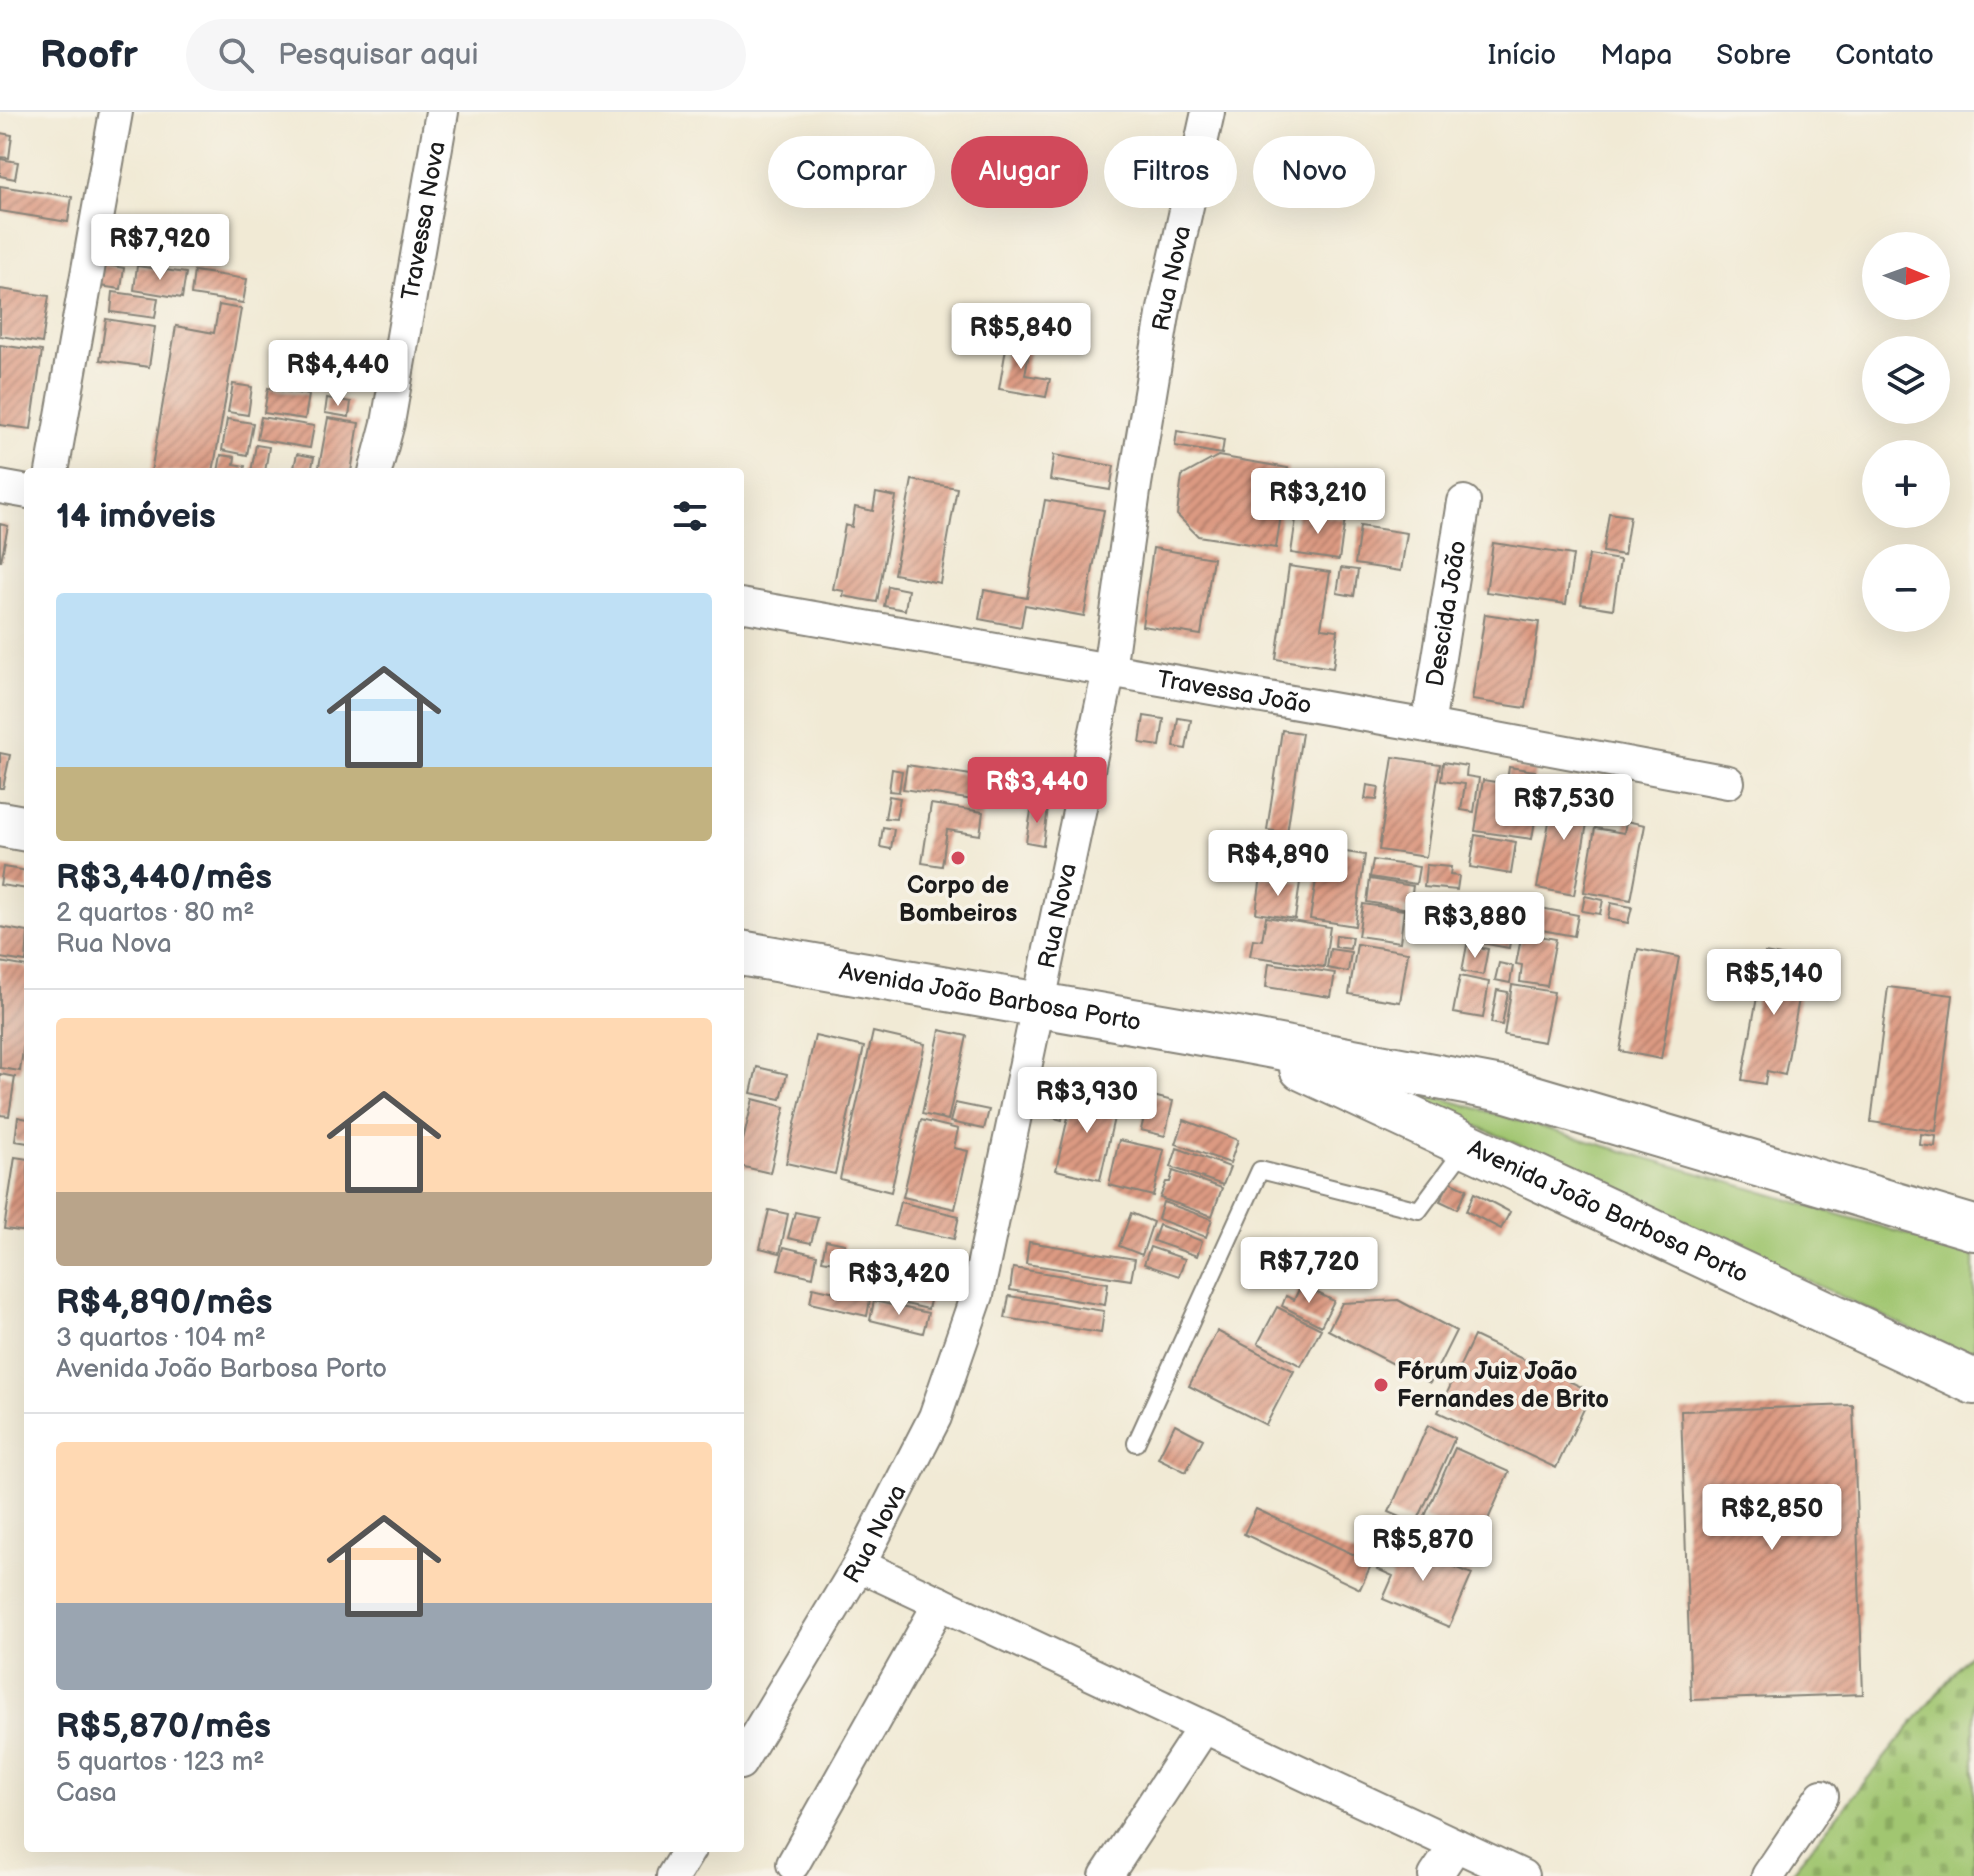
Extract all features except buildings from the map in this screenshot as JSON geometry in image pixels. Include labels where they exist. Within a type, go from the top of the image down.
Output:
[{"type":"main road","points":[[0,824],[24,828]]},
{"type":"main road","name":"Avenida João Barbosa Porto","points":[[744,954],[1242,1040],[1507,1090],[1974,1228]]},
{"type":"main road","name":"Avenida João Barbosa Porto","points":[[1242,1040],[1974,1382]]},
{"type":"street","points":[[53,468],[116,112]]},
{"type":"street","name":"Travessa Nova","points":[[376,468],[388,423],[442,112]]},
{"type":"street","name":"Rua Nova","points":[[744,1756],[859,1565],[935,1417],[977,1295],[1109,670],[1164,309],[1208,112]]},
{"type":"street","points":[[0,487],[24,491]]},
{"type":"street","name":"Descida João","points":[[1428,726],[1464,502]]},
{"type":"street","name":"Travessa João","points":[[744,606],[1728,782]]},
{"type":"street","points":[[859,1565],[1522,1876]]},
{"type":"street","points":[[793,1864],[940,1603]]},
{"type":"street","points":[[1106,1876],[1204,1727]]},
{"type":"street","points":[[1768,1876],[1822,1796]]},
{"type":"street","points":[[1435,1876],[1456,1845]]},
{"type":"street","points":[[673,1876],[688,1852]]},
{"type":"lane","points":[[1136,1443],[1260,1170],[1419,1210],[1468,1144]]},
{"type":"green space","points":[[1343,1069],[1974,1254],[1974,1359],[1504,1138]]},
{"type":"green space","points":[[1974,1648],[1974,1876],[1788,1876]]},
{"type":"place","name":"Corpo de Bombeiros","points":[[958,858]]},
{"type":"place","name":"Fórum Juiz João Fernandes de Brito","points":[[1381,1385]]}]
